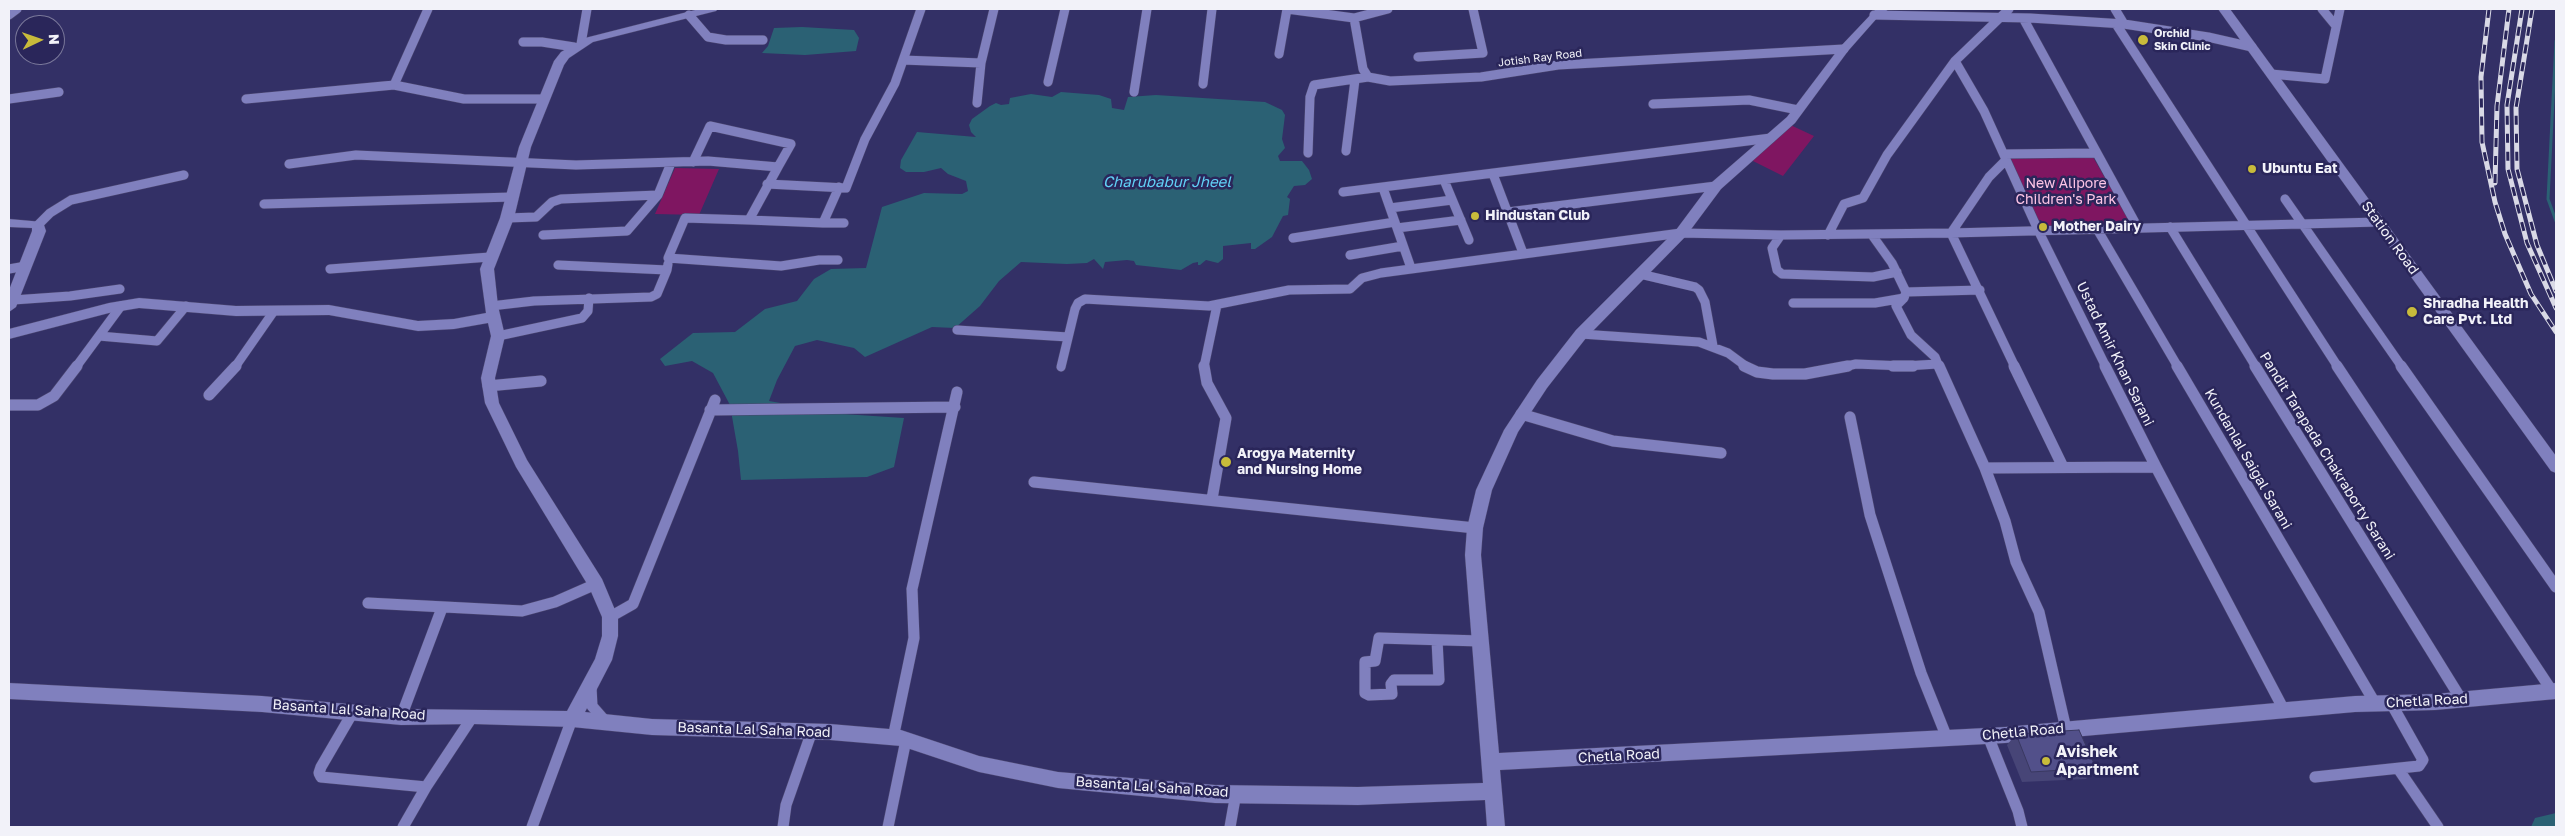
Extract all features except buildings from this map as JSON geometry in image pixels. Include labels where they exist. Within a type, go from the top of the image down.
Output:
[{"type":"main road","points":[[572,719],[593,677],[604,660],[610,636],[610,617],[596,584],[521,463],[498,419],[488,386],[490,364],[498,336],[492,311],[487,269],[490,257],[507,218],[520,163],[558,64],[578,46],[712,9]]},
{"type":"main road","name":"Station Road","points":[[2224,9],[2556,467]]},
{"type":"main road","points":[[1496,827],[1473,555],[1475,528],[1484,490],[1521,414],[1582,334],[1681,233],[1716,186],[1771,138],[1798,110],[1844,49],[1878,12]]},
{"type":"main road","points":[[9,223],[38,225],[39,230],[11,304]]},
{"type":"main road","points":[[9,334],[121,306],[145,304],[219,310],[338,311],[418,326],[454,324],[492,311]]},
{"type":"main road","name":"Basanta Lal Saha Road","points":[[9,691],[262,704],[401,717],[473,716],[572,719],[652,727],[812,731],[900,739],[979,764],[1058,780],[1136,788],[1358,796],[1493,791]]},
{"type":"main road","name":"Chetla Road","points":[[1489,762],[1988,736],[2284,710],[2554,691]]},
{"type":"street","points":[[9,15],[17,9]]},
{"type":"street","points":[[394,85],[428,9],[438,9]]},
{"type":"street","points":[[523,42],[578,46],[588,9]]},
{"type":"street","points":[[767,184],[846,188],[865,139],[895,83],[921,9]]},
{"type":"street","points":[[977,103],[981,63],[994,9]]},
{"type":"street","points":[[1048,82],[1065,9]]},
{"type":"street","points":[[1134,92],[1147,9]]},
{"type":"street","points":[[1203,84],[1212,9]]},
{"type":"street","points":[[1282,9],[1354,18],[1388,9]]},
{"type":"street","points":[[1279,54],[1287,9]]},
{"type":"street","points":[[1418,57],[1483,53],[1473,9]]},
{"type":"street","points":[[1828,234],[1844,204],[1864,198],[1886,155],[1954,60],[2008,9]]},
{"type":"street","points":[[2115,9],[2120,24],[2244,225],[2554,691]]},
{"type":"street","points":[[2322,9],[2336,26]]},
{"type":"street","points":[[2271,74],[2325,79],[2340,9]]},
{"type":"street","points":[[1878,12],[2120,24],[2208,37],[2252,47]]},
{"type":"street","points":[[689,15],[697,28],[708,37],[726,40],[763,40]]},
{"type":"street","points":[[1308,153],[1310,97],[1314,85],[1320,82],[1355,80],[1368,77],[1363,69],[1354,18]]},
{"type":"street","points":[[2023,18],[2138,228]]},
{"type":"street","name":"Jotish Ray Road","points":[[1368,77],[1390,81],[1441,80],[1558,66],[1844,49]]},
{"type":"street","points":[[903,60],[981,63]]},
{"type":"street","name":"Ustad Amir Khan Sarani","points":[[1954,60],[1984,111],[2038,230],[2156,467],[2284,710]]},
{"type":"street","points":[[1346,151],[1355,80]]},
{"type":"street","points":[[246,98],[394,85],[464,99],[544,99]]},
{"type":"street","points":[[9,99],[59,92]]},
{"type":"street","points":[[1653,104],[1749,100],[1798,110]]},
{"type":"street","points":[[692,162],[710,126],[791,144],[767,184],[749,220]]},
{"type":"street","points":[[1343,192],[1771,138]]},
{"type":"street","points":[[1951,234],[2005,157],[2096,154]]},
{"type":"street","points":[[289,164],[356,155],[520,163],[692,162],[778,167]]},
{"type":"street","points":[[543,235],[627,231],[658,195],[671,163]]},
{"type":"street","points":[[1493,174],[1523,253]]},
{"type":"street","points":[[38,225],[50,213],[71,200],[184,175]]},
{"type":"street","points":[[1444,180],[1469,240]]},
{"type":"street","points":[[1508,212],[1716,186]]},
{"type":"street","points":[[822,223],[839,187]]},
{"type":"street","points":[[1383,188],[1411,268]]},
{"type":"street","points":[[507,218],[536,217],[552,202],[561,199],[658,195]]},
{"type":"street","points":[[264,204],[512,197]]},
{"type":"street","points":[[2285,199],[2556,588]]},
{"type":"street","points":[[1390,208],[1452,200]]},
{"type":"street","points":[[492,311],[589,298],[651,297],[657,294],[667,270],[668,258],[685,218],[844,223]]},
{"type":"street","points":[[1293,238],[1396,225],[1461,220]]},
{"type":"street","points":[[1061,367],[1078,303],[1085,299],[1190,307],[1217,305],[1289,290],[1350,289],[1368,276],[1411,268],[1681,233],[1781,235],[1951,234],[2038,230],[2379,222]]},
{"type":"street","name":"Pandit Tarapada Chakraborty Sarani","points":[[2170,227],[2461,699]]},
{"type":"street","name":"Kundanlal Saigal Sarani","points":[[2097,229],[2383,703],[2423,760],[2419,766],[2399,770]]},
{"type":"street","points":[[1951,234],[1980,290],[2063,467]]},
{"type":"street","points":[[1781,235],[1772,248],[1775,266],[1782,274],[1873,277],[1897,272]]},
{"type":"street","points":[[1872,235],[1897,272],[1905,295]]},
{"type":"street","points":[[1350,255],[1403,246]]},
{"type":"street","points":[[330,269],[490,257]]},
{"type":"street","points":[[668,258],[781,266],[819,260],[838,260]]},
{"type":"street","points":[[558,265],[667,270]]},
{"type":"street","points":[[9,269],[26,266]]},
{"type":"street","points":[[1640,274],[1695,287],[1699,290],[1704,302],[1713,346]]},
{"type":"street","points":[[11,304],[120,289]]},
{"type":"street","points":[[1793,303],[1875,303],[1905,295],[1980,290]]},
{"type":"street","points":[[1905,295],[1896,306],[1910,335],[1930,350],[1985,468],[2005,521],[2016,562],[2038,612],[2066,729]]},
{"type":"street","points":[[498,336],[582,318],[588,311],[589,298]]},
{"type":"street","points":[[1212,499],[1226,418],[1207,383],[1204,366],[1217,305]]},
{"type":"street","points":[[9,405],[38,405],[54,396],[121,306]]},
{"type":"street","points":[[99,336],[151,342],[157,341],[186,306]]},
{"type":"street","points":[[210,395],[236,366],[274,311]]},
{"type":"street","points":[[957,330],[1068,337]]},
{"type":"street","points":[[1582,334],[1699,342],[1728,353],[1750,368],[1773,374],[1805,374],[1856,364],[1905,366],[1937,364]]},
{"type":"street","points":[[488,386],[541,381]]},
{"type":"street","points":[[888,827],[914,638],[912,589],[957,392]]},
{"type":"street","points":[[610,617],[632,604],[712,405],[955,407]]},
{"type":"street","points":[[1521,414],[1613,441],[1721,452]]},
{"type":"street","points":[[1850,417],[1870,515],[1921,673],[1947,738]]},
{"type":"street","points":[[1985,468],[2156,467]]},
{"type":"street","points":[[1034,482],[1212,499],[1299,512],[1475,528]]},
{"type":"street","points":[[368,603],[522,611],[555,602],[596,584]]},
{"type":"street","points":[[401,717],[442,608]]},
{"type":"street","points":[[1437,640],[1439,680],[1394,680],[1391,684],[1392,694],[1369,695],[1365,693],[1365,662],[1375,661],[1379,638],[1480,641]]},
{"type":"street","points":[[593,677],[592,706],[607,722]]},
{"type":"street","points":[[353,712],[320,767],[318,773],[321,777],[426,787]]},
{"type":"street","points":[[402,827],[473,716]]},
{"type":"street","points":[[532,827],[572,719]]},
{"type":"street","points":[[783,827],[786,805],[812,731]]},
{"type":"street","points":[[1988,736],[2018,811],[2022,827]]},
{"type":"street","points":[[2315,777],[2399,770],[2438,827]]},
{"type":"street","points":[[1230,827],[1236,793]]},
{"type":"green space","points":[[1784,122],[1814,136],[1783,176],[1751,160]]},
{"type":"green space","name":"New Alipore Children's Park","points":[[2093,157],[2132,225],[2045,227],[2041,220],[2033,220],[2001,158]]},
{"type":"green space","points":[[675,168],[719,169],[699,215],[655,214]]},
{"type":"water","points":[[802,27],[854,30],[859,38],[856,51],[805,55],[762,53],[768,46],[774,28]]},
{"type":"water","name":"Charubabur Jheel","points":[[1061,92],[1099,95],[1111,99],[1112,108],[1124,110],[1128,97],[1156,95],[1265,102],[1282,110],[1285,115],[1282,139],[1285,148],[1278,156],[1280,161],[1302,161],[1309,170],[1312,179],[1305,185],[1294,186],[1287,197],[1290,199],[1288,215],[1283,216],[1272,237],[1255,249],[1251,249],[1251,243],[1223,246],[1223,259],[1218,263],[1206,260],[1200,265],[1198,265],[1198,262],[1193,263],[1181,270],[1136,265],[1134,261],[1127,260],[1105,262],[1103,269],[1094,259],[1087,263],[1067,264],[1021,262],[999,281],[980,306],[955,328],[932,327],[865,357],[854,348],[817,340],[795,346],[777,380],[769,401],[843,414],[904,418],[894,467],[867,477],[741,480],[730,405],[713,373],[692,361],[665,366],[660,359],[693,333],[735,332],[765,309],[797,301],[814,279],[831,269],[866,268],[882,207],[924,193],[962,194],[968,191],[966,181],[948,174],[941,168],[924,172],[906,172],[900,168],[901,160],[917,132],[976,137],[971,132],[969,125],[972,119],[990,106],[996,103],[1001,105],[1009,104],[1010,98],[1031,94],[1052,97]]},
{"type":"waterway","points":[[2556,41],[2548,199],[2556,221]]},
{"type":"waterway","points":[[2545,827],[2556,826]]},
{"type":"railway","points":[[2489,9],[2481,77],[2482,142],[2495,202],[2505,234],[2531,294],[2556,332]]},
{"type":"railway","points":[[2495,183],[2497,106],[2509,9]]},
{"type":"railway","points":[[2522,9],[2507,105],[2508,169],[2527,243],[2556,308]]},
{"type":"railway","points":[[2532,9],[2516,108],[2517,169],[2537,245],[2556,291]]},
{"type":"place","name":"Orchid Skin Clinic","points":[[2143,40]]},
{"type":"place","name":"Ubuntu Eat","points":[[2252,169]]},
{"type":"place","name":"Hindustan Club","points":[[1475,216]]},
{"type":"place","name":"Mother Dairy","points":[[2043,227]]},
{"type":"place","name":"Shradha Health Care Pvt. Ltd","points":[[2412,312]]},
{"type":"place","name":"Arogya Maternity and Nursing Home","points":[[1226,462]]},
{"type":"place","name":"Avishek Apartment","points":[[2046,761]]}]
